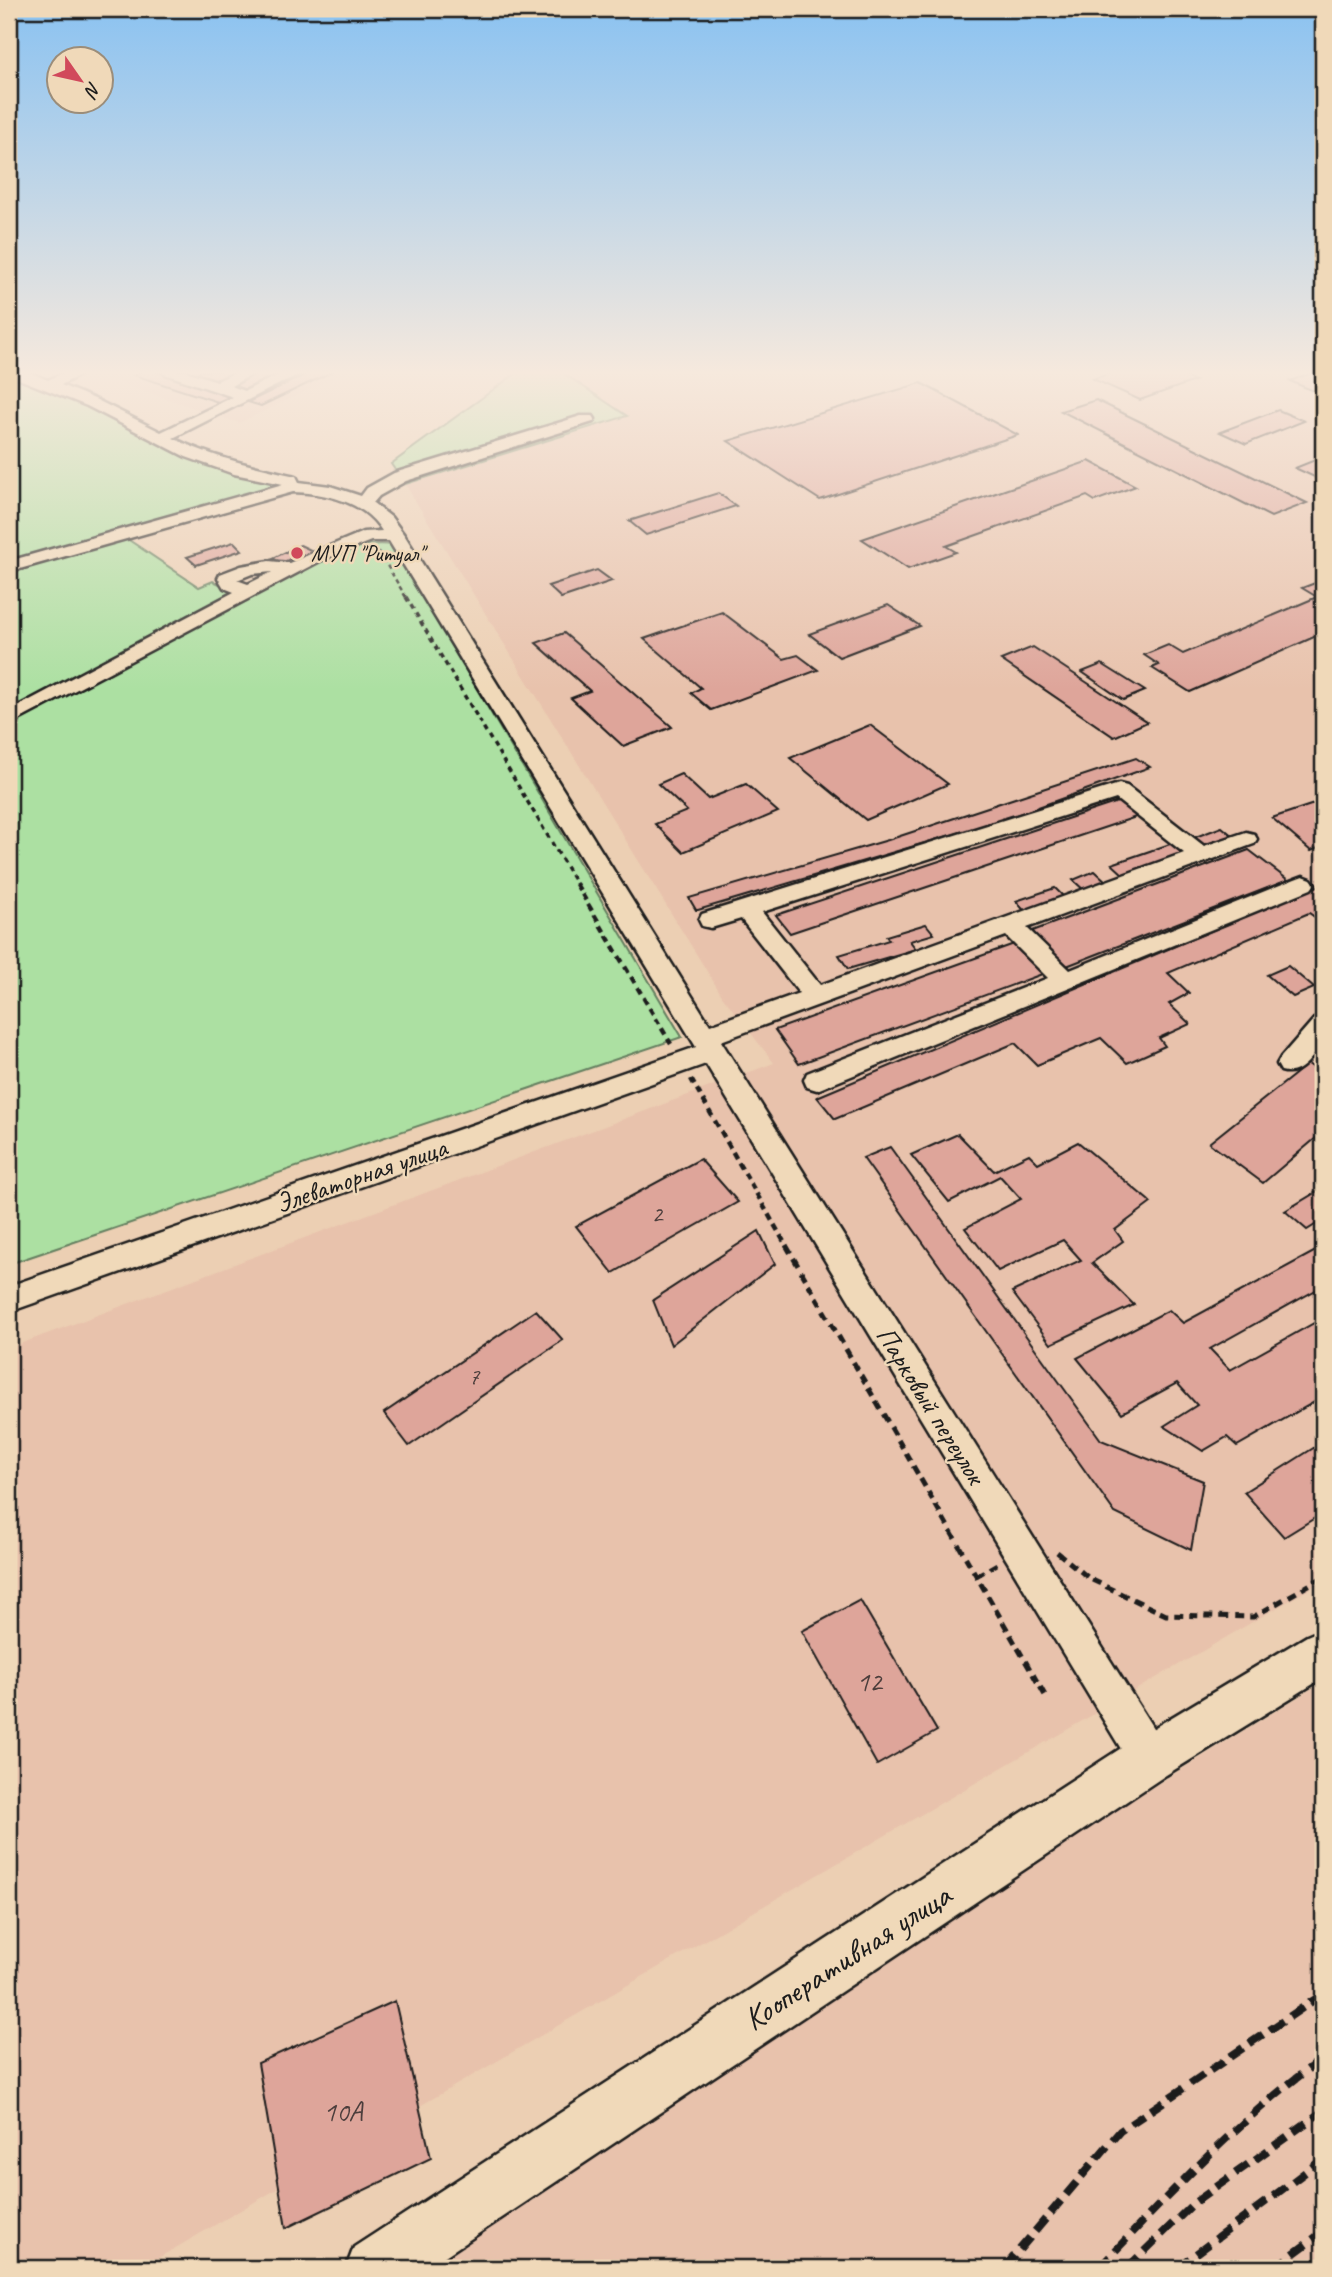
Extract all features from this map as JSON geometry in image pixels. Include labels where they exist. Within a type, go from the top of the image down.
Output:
[{"type":"main road","name":"Кооперативная улица","points":[[375,2268],[1149,1758],[1323,1652]]},
{"type":"street","points":[[278,477],[290,480],[292,487]]},
{"type":"street","points":[[9,567],[292,487],[333,492],[365,503],[373,492],[400,477]]},
{"type":"street","name":"Парковый переулок","points":[[365,503],[386,521],[396,536],[1149,1758]]},
{"type":"street","points":[[9,719],[248,591],[232,584],[227,578],[240,571],[271,566],[293,568],[369,536],[396,536]]},
{"type":"street","points":[[711,920],[1119,791],[1202,856]]},
{"type":"street","name":"Элеваторная улица","points":[[9,1299],[682,1062],[710,1044],[815,996],[1246,839]]},
{"type":"street","points":[[817,1080],[1303,884]]},
{"type":"street","points":[[746,909],[815,996]]},
{"type":"street","points":[[1010,926],[1066,981]]},
{"type":"street","points":[[1290,1063],[1323,1027]]},
{"type":"path","points":[[369,536],[682,1062],[1046,1697]]},
{"type":"path","points":[[976,1576],[1042,1539],[1090,1579],[1166,1615],[1253,1617],[1323,1577]]},
{"type":"shaded area","points":[[427,477],[1323,477],[1323,1581],[141,2268],[9,2268],[9,1348],[774,1063],[723,997],[405,484]]},
{"type":"shaded area","points":[[1323,1682],[1323,2268],[376,2268]]},
{"type":"green space","points":[[9,477],[254,477],[287,485],[126,538],[199,587],[213,581],[246,596],[335,552],[354,547],[392,545],[682,1037],[9,1264]]},
{"type":"green space","points":[[400,477],[427,477],[405,484]]},
{"type":"building","points":[[785,477],[889,477],[820,500]]},
{"type":"building","points":[[1042,477],[1120,477],[1136,486],[1095,501],[1087,496],[946,546],[956,552],[908,569],[862,539]]},
{"type":"building","points":[[1192,477],[1254,477],[1307,503],[1271,517]]},
{"type":"building","points":[[718,493],[736,506],[646,535],[629,521]]},
{"type":"building","points":[[234,542],[242,550],[196,565],[187,557]]},
{"type":"building","name":"МУП \"Ритуал\"","points":[[300,545],[315,552],[305,557],[300,554],[282,563],[273,558]]},
{"type":"building","points":[[597,570],[612,581],[561,598],[548,586]]},
{"type":"building","points":[[1323,580],[1323,633],[1190,692],[1152,668],[1159,665],[1144,655],[1168,645],[1183,654],[1317,597],[1302,588]]},
{"type":"building","points":[[888,605],[920,626],[839,657],[809,634]]},
{"type":"building","points":[[722,612],[784,659],[798,655],[818,670],[711,710],[691,693],[701,688],[644,639]]},
{"type":"building","points":[[564,633],[672,727],[623,746],[571,698],[590,691],[536,643]]},
{"type":"building","points":[[1033,647],[1147,722],[1114,737],[1001,660]]},
{"type":"building","points":[[1102,664],[1145,691],[1123,700],[1082,672]]},
{"type":"building","points":[[870,725],[948,784],[866,820],[790,758]]},
{"type":"building","points":[[1136,758],[1150,767],[1002,820],[698,910],[689,898],[888,840]]},
{"type":"building","points":[[681,774],[708,799],[746,784],[778,812],[683,852],[655,824],[687,811],[658,784]]},
{"type":"building","points":[[1124,800],[1139,816],[790,933],[776,915]]},
{"type":"building","points":[[1323,801],[1323,846],[1311,851],[1272,818]]},
{"type":"building","points":[[1222,827],[1234,837],[1203,849],[1190,839]]},
{"type":"building","points":[[1173,843],[1186,854],[1124,875],[1112,864]]},
{"type":"building","points":[[1249,850],[1288,880],[1064,967],[1030,932]]},
{"type":"building","points":[[1095,871],[1108,883],[1086,892],[1073,880]]},
{"type":"building","points":[[1318,886],[1323,888],[1323,923],[1309,913],[1168,973],[1189,993],[1169,1004],[1190,1024],[1159,1038],[1165,1046],[1127,1063],[1101,1038],[1037,1065],[1015,1043],[835,1119],[817,1097]]},
{"type":"building","points":[[1055,888],[1066,899],[1026,913],[1016,901]]},
{"type":"building","points":[[926,924],[934,934],[910,941],[916,949],[848,969],[839,955],[889,940],[886,936]]},
{"type":"building","points":[[1017,943],[1045,973],[799,1064],[775,1030]]},
{"type":"building","points":[[1288,966],[1314,988],[1293,997],[1267,975]]},
{"type":"building","points":[[1308,1064],[1323,1074],[1323,1132],[1263,1183],[1209,1143]]},
{"type":"building","points":[[958,1134],[994,1171],[1029,1154],[1038,1163],[1078,1142],[1148,1200],[1151,1203],[1115,1230],[1123,1241],[1092,1263],[1134,1305],[1051,1344],[1012,1292],[1081,1260],[1063,1240],[998,1271],[965,1228],[1021,1199],[1000,1176],[949,1202],[911,1155]]},
{"type":"building","points":[[890,1147],[1101,1440],[1203,1481],[1191,1550],[1115,1513],[863,1158]]},
{"type":"building","points":[[700,1159],[738,1202],[613,1273],[576,1226]]},
{"type":"building","points":[[1323,1188],[1323,1220],[1307,1230],[1285,1211]]},
{"type":"building","points":[[759,1231],[775,1264],[671,1345],[653,1300]]},
{"type":"building","points":[[1323,1247],[1323,1286],[1210,1349],[1230,1370],[1323,1318],[1323,1397],[1237,1446],[1227,1437],[1203,1451],[1164,1426],[1197,1405],[1177,1383],[1122,1413],[1077,1358],[1169,1310],[1183,1323]]},
{"type":"building","points":[[536,1310],[563,1340],[409,1446],[384,1413]]},
{"type":"building","points":[[1323,1442],[1323,1513],[1284,1537],[1244,1492]]},
{"type":"building","points":[[860,1600],[937,1731],[877,1765],[802,1631]]},
{"type":"building","points":[[395,2001],[431,2158],[286,2228],[258,2063]]},
{"type":"railway","points":[[1004,2268],[1120,2131],[1323,1994]]},
{"type":"railway","points":[[1099,2268],[1234,2131],[1323,2058]]},
{"type":"railway","points":[[1127,2268],[1194,2203],[1323,2111]]},
{"type":"railway","points":[[1177,2268],[1323,2159]]},
{"type":"railway","points":[[1274,2268],[1323,2232]]},
{"type":"place","name":"МУП \"Ритуал\"","points":[[297,553]]}]
